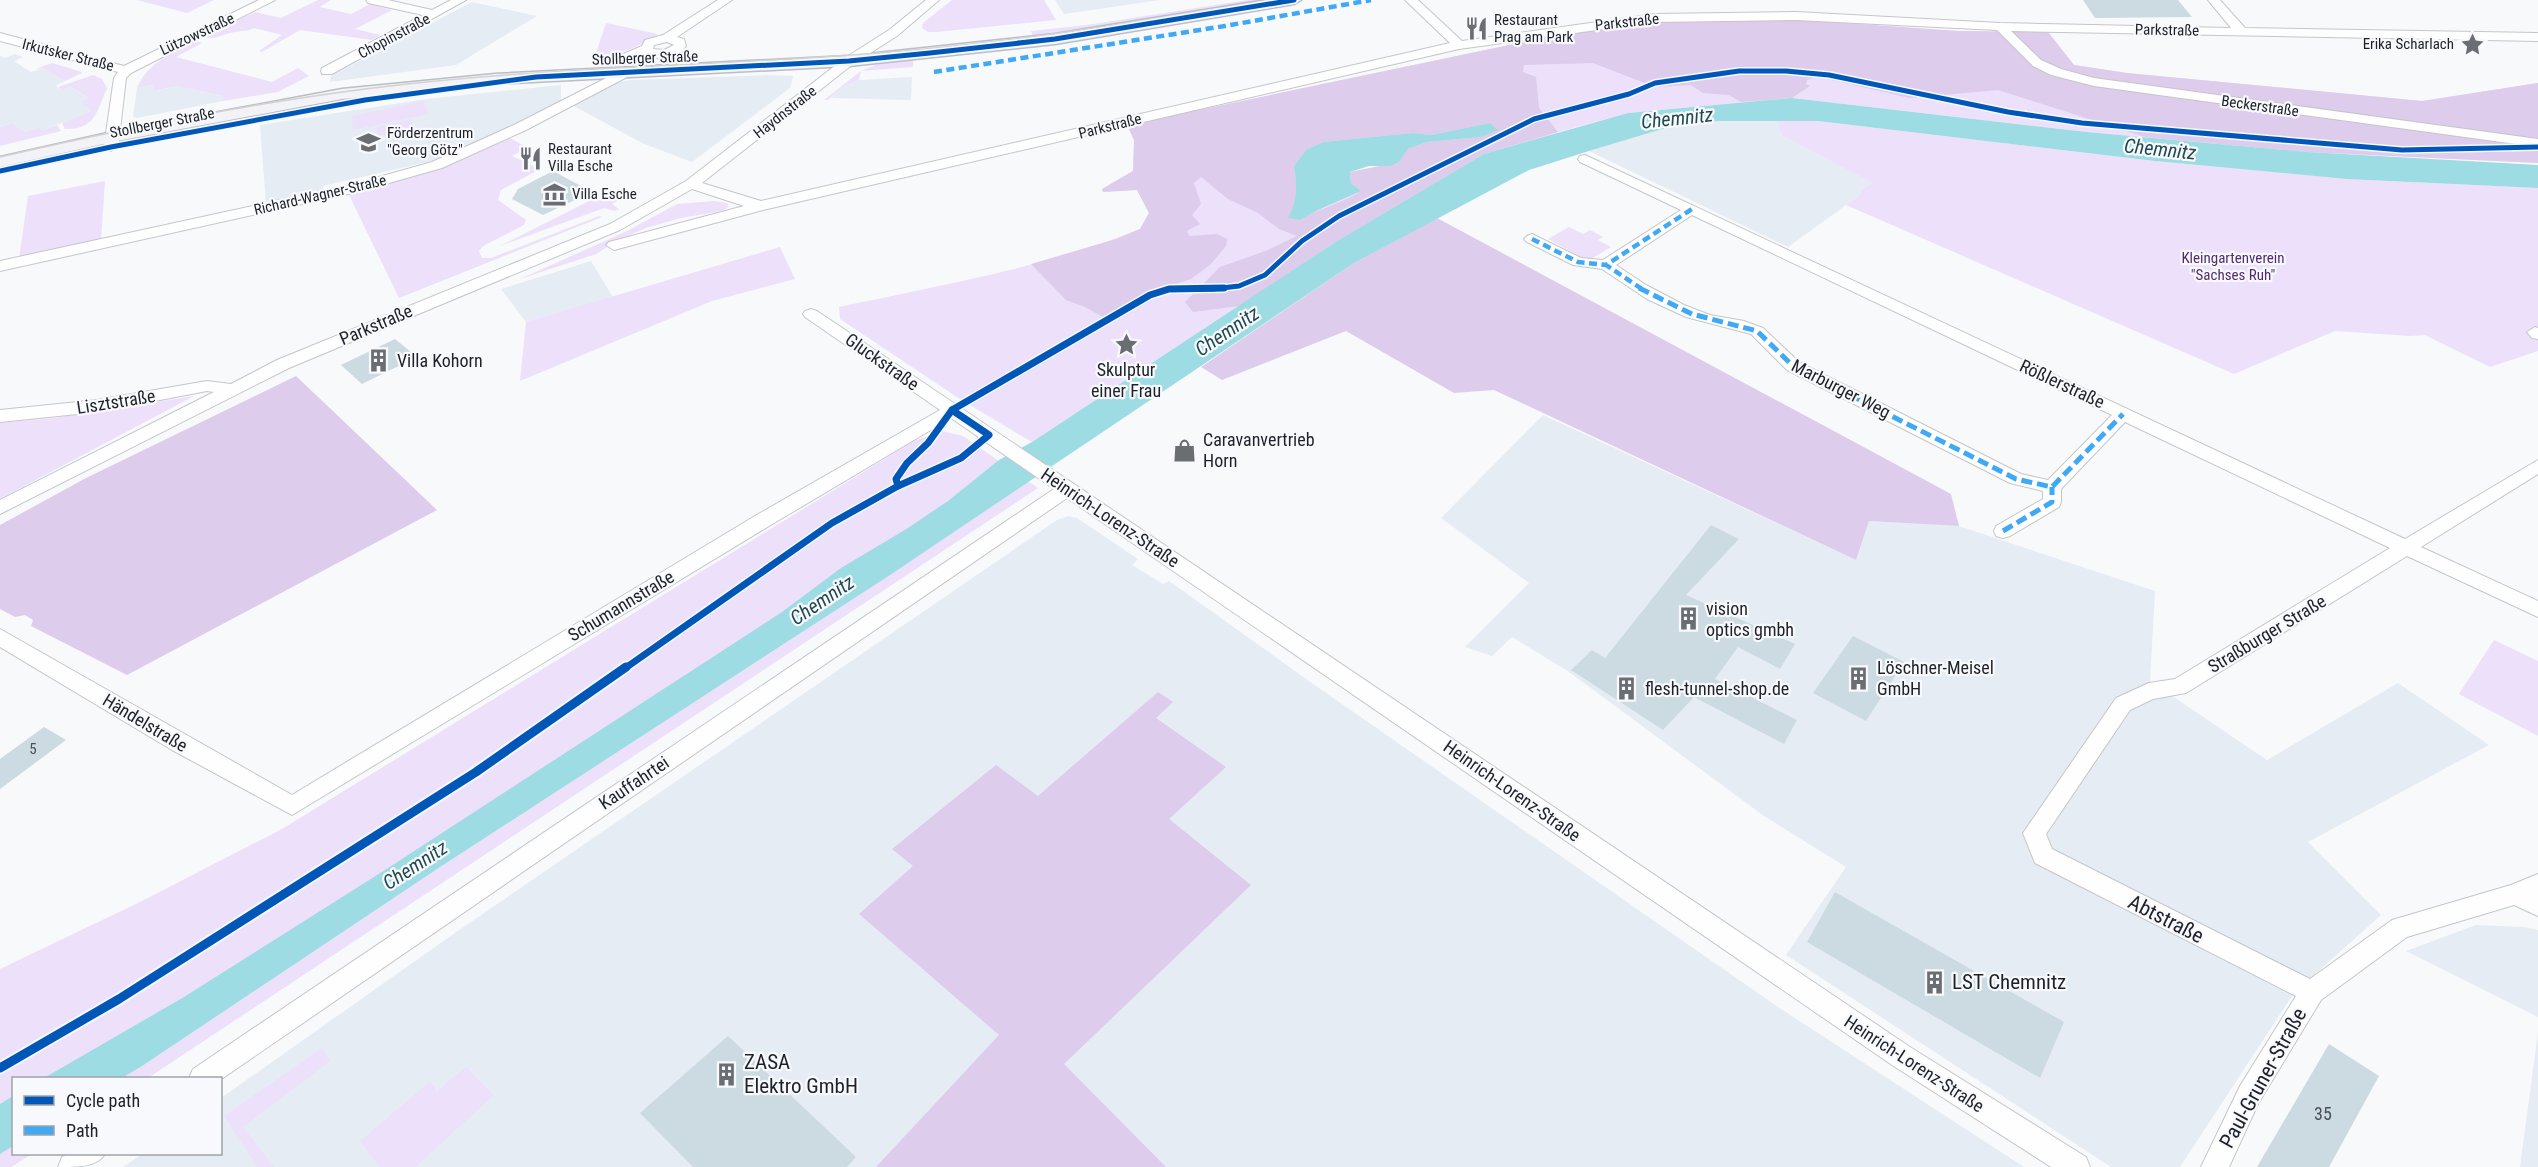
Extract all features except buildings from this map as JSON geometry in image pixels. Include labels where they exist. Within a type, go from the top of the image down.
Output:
[{"type":"main road","name":"Stollberger Straße","points":[[595,74],[687,58],[1096,22],[1239,0]]},
{"type":"main road","name":"Stollberger Straße","points":[[0,162],[112,142],[342,94],[449,82],[849,62],[1055,39],[1294,0]]},
{"type":"main road","name":"Stollberger Straße","points":[[0,171],[112,142]]},
{"type":"street","name":"Lützowstraße","points":[[126,70],[152,55],[269,0]]},
{"type":"street","points":[[372,0],[434,14]]},
{"type":"street","name":"Chopinstraße","points":[[327,71],[460,0]]},
{"type":"street","points":[[622,57],[645,49],[650,53],[664,54],[680,46],[676,40],[667,38],[726,0]]},
{"type":"street","name":"Haydnstraße","points":[[691,184],[874,43],[893,33],[931,0]]},
{"type":"street","points":[[1411,0],[1459,45]]},
{"type":"street","points":[[2214,0],[2241,31]]},
{"type":"street","points":[[1782,5],[1796,15]]},
{"type":"street","name":"Parkstraße","points":[[614,245],[760,206],[1459,45],[1655,18],[1796,15],[2000,27],[2538,37]]},
{"type":"street","name":"Beckerstraße","points":[[2000,27],[2037,63],[2056,72],[2094,82],[2538,143]]},
{"type":"street","name":"Irkutsker Straße","points":[[1,39],[126,70],[119,81],[112,142]]},
{"type":"street","name":"Richard-Wagner-Straße","points":[[0,267],[357,188],[437,165],[521,127],[622,74]]},
{"type":"street","name":"Rößlerstraße","points":[[1585,159],[2538,610]]},
{"type":"street","points":[[691,184],[760,206]]},
{"type":"street","name":"Parkstraße","points":[[0,508],[283,364],[615,227],[691,184]]},
{"type":"street","points":[[1606,266],[1692,209]]},
{"type":"street","name":"Marburger Weg","points":[[1532,239],[1578,262],[1606,266],[1623,278],[1693,314],[1749,327],[1760,332],[1782,358],[1793,366],[2016,479],[2052,487]]},
{"type":"street","name":"Gluckstraße","points":[[812,314],[952,410]]},
{"type":"street","name":"Lisztstraße","points":[[0,417],[97,406],[207,386],[232,389]]},
{"type":"street","name":"Heinrich-Lorenz-Straße","points":[[952,410],[1302,646],[1901,1056],[2076,1167]]},
{"type":"street","name":"Schumannstraße","points":[[292,806],[762,521],[952,410]]},
{"type":"street","points":[[2004,531],[2052,502],[2052,487],[2123,414]]},
{"type":"street","name":"Straßburger Straße","points":[[2034,833],[2123,704],[2149,691],[2179,687],[2538,466]]},
{"type":"street","name":"Kauffahrtei","points":[[203,1077],[1067,489]]},
{"type":"street","name":"Händelstraße","points":[[0,637],[180,744],[292,806]]},
{"type":"street","name":"Abtstraße","points":[[2034,833],[2043,856],[2312,992]]},
{"type":"street","name":"Paul-Gruner-Straße","points":[[2215,1167],[2249,1095],[2312,992],[2400,928],[2514,894],[2538,884]]},
{"type":"street","points":[[2514,894],[2538,905]]},
{"type":"street","points":[[72,1167],[90,1155]]},
{"type":"shaded area","points":[[1055,0],[1160,0],[1064,14]]},
{"type":"shaded area","points":[[472,2],[537,16],[456,65],[330,82],[331,76]]},
{"type":"shaded area","points":[[1730,15],[1959,31],[2048,32],[2074,65],[2127,73],[2422,101],[2538,83],[2538,163],[2308,152],[2145,137],[1998,90],[1910,98],[1827,79],[1828,77],[1821,75],[1807,80],[1806,84],[1810,86],[1792,98],[1741,102],[1729,95],[1703,93],[1691,85],[1655,87],[1593,63],[1524,65],[1523,72],[1536,77],[1539,108],[1558,132],[1484,154],[1337,241],[1240,306],[1193,312],[1185,302],[1220,267],[1268,250],[1297,236],[1279,229],[1258,213],[1228,199],[1201,177],[1194,183],[1201,204],[1192,215],[1200,224],[1187,231],[1189,236],[1217,234],[1227,239],[1226,246],[1210,265],[1191,279],[1149,292],[1103,317],[1066,300],[1031,264],[1116,239],[1140,229],[1149,213],[1137,190],[1103,192],[1102,189],[1133,171],[1134,140],[1127,125],[1639,18]],"holes":[[[1490,123],[1480,137],[1427,142],[1408,149],[1399,162],[1350,172],[1351,183],[1361,191],[1300,220],[1289,218],[1296,192],[1294,166],[1306,150],[1323,142],[1413,133],[1431,135]]]},
{"type":"shaded area","points":[[15,54],[23,57],[14,61],[31,72],[43,68],[65,81],[55,86],[62,90],[71,87],[90,99],[81,102],[93,111],[43,130],[38,127],[25,132],[12,123],[0,127],[0,56],[6,58]]},
{"type":"shaded area","points":[[793,76],[790,88],[692,162],[642,143],[574,106],[609,84],[631,80]]},
{"type":"shaded area","points":[[912,77],[911,100],[831,98],[843,87],[859,80]]},
{"type":"shaded area","points":[[154,85],[155,91],[177,86],[223,96],[223,101],[133,117],[137,88]]},
{"type":"shaded area","name":"Förderzentrum \"Georg Götz\"","points":[[561,85],[561,103],[440,159],[323,186],[323,191],[266,204],[260,125],[426,99]]},
{"type":"shaded area","points":[[1777,120],[1781,135],[1874,183],[1861,190],[1860,195],[1788,247],[1589,151],[1669,127],[1719,121]]},
{"type":"shaded area","points":[[1437,218],[1951,494],[1959,526],[1869,521],[1856,560],[1494,390],[1454,393],[1346,331],[1222,380],[1201,367],[1354,263]]},
{"type":"shaded area","points":[[591,261],[613,297],[526,322],[501,289]]},
{"type":"shaded area","points":[[296,376],[437,510],[127,675],[31,626],[33,620],[25,615],[15,617],[0,609],[0,525],[86,478]]},
{"type":"shaded area","points":[[1543,415],[1856,560],[1869,521],[1959,526],[2155,591],[2150,681],[2267,760],[2398,683],[2489,745],[2308,842],[2381,915],[2294,993],[2180,1167],[2111,1167],[1786,955],[1846,867],[1764,816],[1569,672],[1512,637],[1492,656],[1465,647],[1529,583],[1441,518]]},
{"type":"shaded area","points":[[1068,516],[1077,518],[1138,559],[1132,565],[1163,584],[1169,581],[1778,1007],[2024,1167],[123,1167],[141,1155],[222,1155],[222,1097],[452,935],[1057,520]]},
{"type":"shaded area","points":[[1158,692],[1173,702],[1156,718],[1226,767],[1169,819],[1251,885],[1064,1064],[1166,1167],[876,1167],[999,1035],[859,914],[913,866],[892,849],[996,765],[1038,796]]},
{"type":"shaded area","points":[[2476,925],[2524,927],[2538,930],[2538,1017],[2406,951]]},
{"type":"shaded area","points":[[2538,1032],[2538,1167],[2520,1167]]},
{"type":"green space","points":[[137,0],[214,0],[187,13]]},
{"type":"green space","points":[[318,0],[331,0],[320,7],[351,14],[370,4],[392,10],[355,29],[380,35],[372,40],[300,30],[262,52],[259,51],[282,35],[254,28],[215,38],[201,37],[255,12],[281,18]]},
{"type":"green space","points":[[952,0],[1044,0],[1056,20],[937,32],[928,32],[922,28],[923,23]]},
{"type":"green space","points":[[1248,0],[1286,0],[1034,40],[1031,31],[1087,25]]},
{"type":"green space","points":[[1639,18],[1959,31],[2048,32],[2074,65],[2127,73],[2422,101],[2538,83],[2538,163],[2308,152],[2087,132],[1792,98],[1628,113],[1555,133],[1337,241],[1032,442],[963,401],[840,319],[839,307],[1029,265],[1104,243],[1140,229],[1149,213],[1137,190],[1103,192],[1102,189],[1133,171],[1134,140],[1127,125]],"holes":[[[1323,142],[1408,149],[1289,218]]]},
{"type":"green space","points":[[606,23],[658,34],[628,50],[595,56]]},
{"type":"green space","points":[[195,41],[202,43],[176,57],[272,82],[298,68],[309,76],[278,92],[223,101],[223,96],[177,86],[154,91],[153,85],[137,88],[141,79],[154,65]]},
{"type":"green space","points":[[913,57],[913,67],[861,71],[876,65]]},
{"type":"green space","points":[[52,63],[82,73],[65,81],[43,68],[35,69]]},
{"type":"green space","points":[[861,71],[859,80],[843,87],[828,100],[824,100]]},
{"type":"green space","points":[[93,75],[102,79],[107,88],[94,117],[83,126],[65,129],[62,123],[92,111],[81,102],[89,98],[71,87],[62,90],[58,87]]},
{"type":"green space","points":[[424,101],[428,114],[353,130],[352,116]]},
{"type":"green space","points":[[411,119],[413,128],[378,136],[376,127]]},
{"type":"green space","name":"Kleingartenverein \"Sachses Ruh\"","points":[[1777,120],[1818,121],[2155,161],[2346,179],[2538,188],[2538,351],[2490,367],[2425,335],[2335,331],[2234,374],[1846,205],[1860,195],[1861,190],[1873,183],[1781,135]]},
{"type":"green space","points":[[12,123],[25,132],[38,127],[43,130],[57,125],[61,131],[0,146],[0,127]]},
{"type":"green space","points":[[510,138],[528,148],[512,156],[540,169],[501,190],[498,200],[526,220],[524,225],[483,246],[479,251],[482,258],[491,258],[599,216],[602,217],[399,298],[349,195],[440,168]]},
{"type":"green space","points":[[105,181],[101,240],[19,259],[28,196]]},
{"type":"green space","points":[[614,192],[625,197],[612,204],[619,209],[615,211],[604,208],[500,246],[591,200],[595,202]]},
{"type":"green space","points":[[714,201],[727,203],[729,206],[724,210],[681,218],[646,228],[618,240],[596,254],[520,279],[627,231],[677,204]]},
{"type":"green space","points":[[1569,227],[1583,234],[1590,230],[1603,237],[1598,240],[1611,247],[1588,261],[1548,239]]},
{"type":"green space","points":[[780,247],[795,279],[712,301],[520,381],[526,322]]},
{"type":"green space","points":[[194,396],[0,499],[0,423],[54,418]]},
{"type":"green space","points":[[942,431],[963,436],[1038,488],[150,1077],[12,1077],[12,1155],[30,1155],[11,1167],[0,1167],[0,969],[140,902],[282,829],[914,441]]},
{"type":"green space","points":[[2494,640],[2538,661],[2538,736],[2459,694]]},
{"type":"green space","points":[[322,1048],[330,1061],[243,1127],[274,1167],[257,1167],[224,1116]]},
{"type":"green space","points":[[466,1067],[494,1095],[415,1167],[380,1167],[360,1141],[430,1082],[437,1091]]},
{"type":"water","name":"Chemnitz","points":[[1792,98],[2087,132],[2308,152],[2538,165],[2538,188],[2346,179],[2155,161],[1818,121],[1719,121],[1669,127],[1529,170],[1354,263],[890,575],[437,869],[142,1066],[124,1077],[46,1077],[184,997],[385,870],[782,612],[841,568],[908,528],[948,501],[999,460],[1032,442],[1337,241],[1484,154],[1628,113]]},
{"type":"water","points":[[1490,123],[1498,130],[1480,137],[1427,142],[1408,149],[1399,162],[1390,166],[1369,166],[1350,172],[1351,183],[1361,191],[1300,220],[1288,218],[1296,193],[1294,166],[1306,150],[1323,142],[1413,133],[1431,135]]},
{"type":"water","points":[[12,1097],[12,1147],[0,1154],[0,1104]]},
{"type":"tram line","points":[[0,157],[202,115],[356,90],[464,78],[916,50],[1070,32],[1275,0]]},
{"type":"marked path","points":[[934,72],[1225,26],[1371,0]]},
{"type":"marked path","points":[[1692,209],[1606,265],[1640,288],[1679,308],[1704,318],[1757,331],[1767,338],[1793,366],[2016,479],[2052,487],[2123,414]]},
{"type":"marked path","points":[[1532,239],[1578,262],[1606,265]]},
{"type":"marked path","points":[[2003,531],[2052,502],[2052,487]]},
{"type":"cycle path","points":[[0,171],[111,147],[365,100],[536,77],[849,61],[930,53],[1055,39],[1294,0]]},
{"type":"cycle path","points":[[898,486],[896,479],[907,463],[928,443],[952,410],[1150,295],[1169,289],[1213,289],[1239,286],[1265,275],[1302,241],[1339,216],[1407,184],[1444,162],[1534,119],[1629,94],[1655,83],[1739,71],[1786,71],[1829,75],[2008,112],[2082,123],[2402,150],[2538,147]]},
{"type":"cycle path","points":[[0,1068],[119,999],[476,772],[832,523],[898,486],[961,458],[989,435],[952,410]]},
{"type":"place","name":"Restaurant Prag am Park","points":[[1476,29]]},
{"type":"place","name":"Erika Scharlach","points":[[2472,44]]},
{"type":"place","name":"Förderzentrum \"Georg Götz\"","points":[[369,142]]},
{"type":"place","name":"Restaurant Villa Esche","points":[[530,158]]},
{"type":"place","name":"Villa Esche","points":[[554,194]]},
{"type":"place","name":"Skulptur einer Frau","points":[[1126,344]]},
{"type":"place","name":"Villa Kohorn","points":[[379,361]]},
{"type":"place","name":"Caravanvertrieb Horn","points":[[1185,450]]},
{"type":"place","name":"vision optics gmbh","points":[[1688,619]]},
{"type":"place","name":"Löschner-Meisel GmbH","points":[[1859,678]]},
{"type":"place","name":"flesh-tunnel-shop.de","points":[[1627,689]]},
{"type":"place","name":"LST Chemnitz","points":[[1934,982]]},
{"type":"place","name":"ZASA Elektro GmbH","points":[[726,1074]]}]
